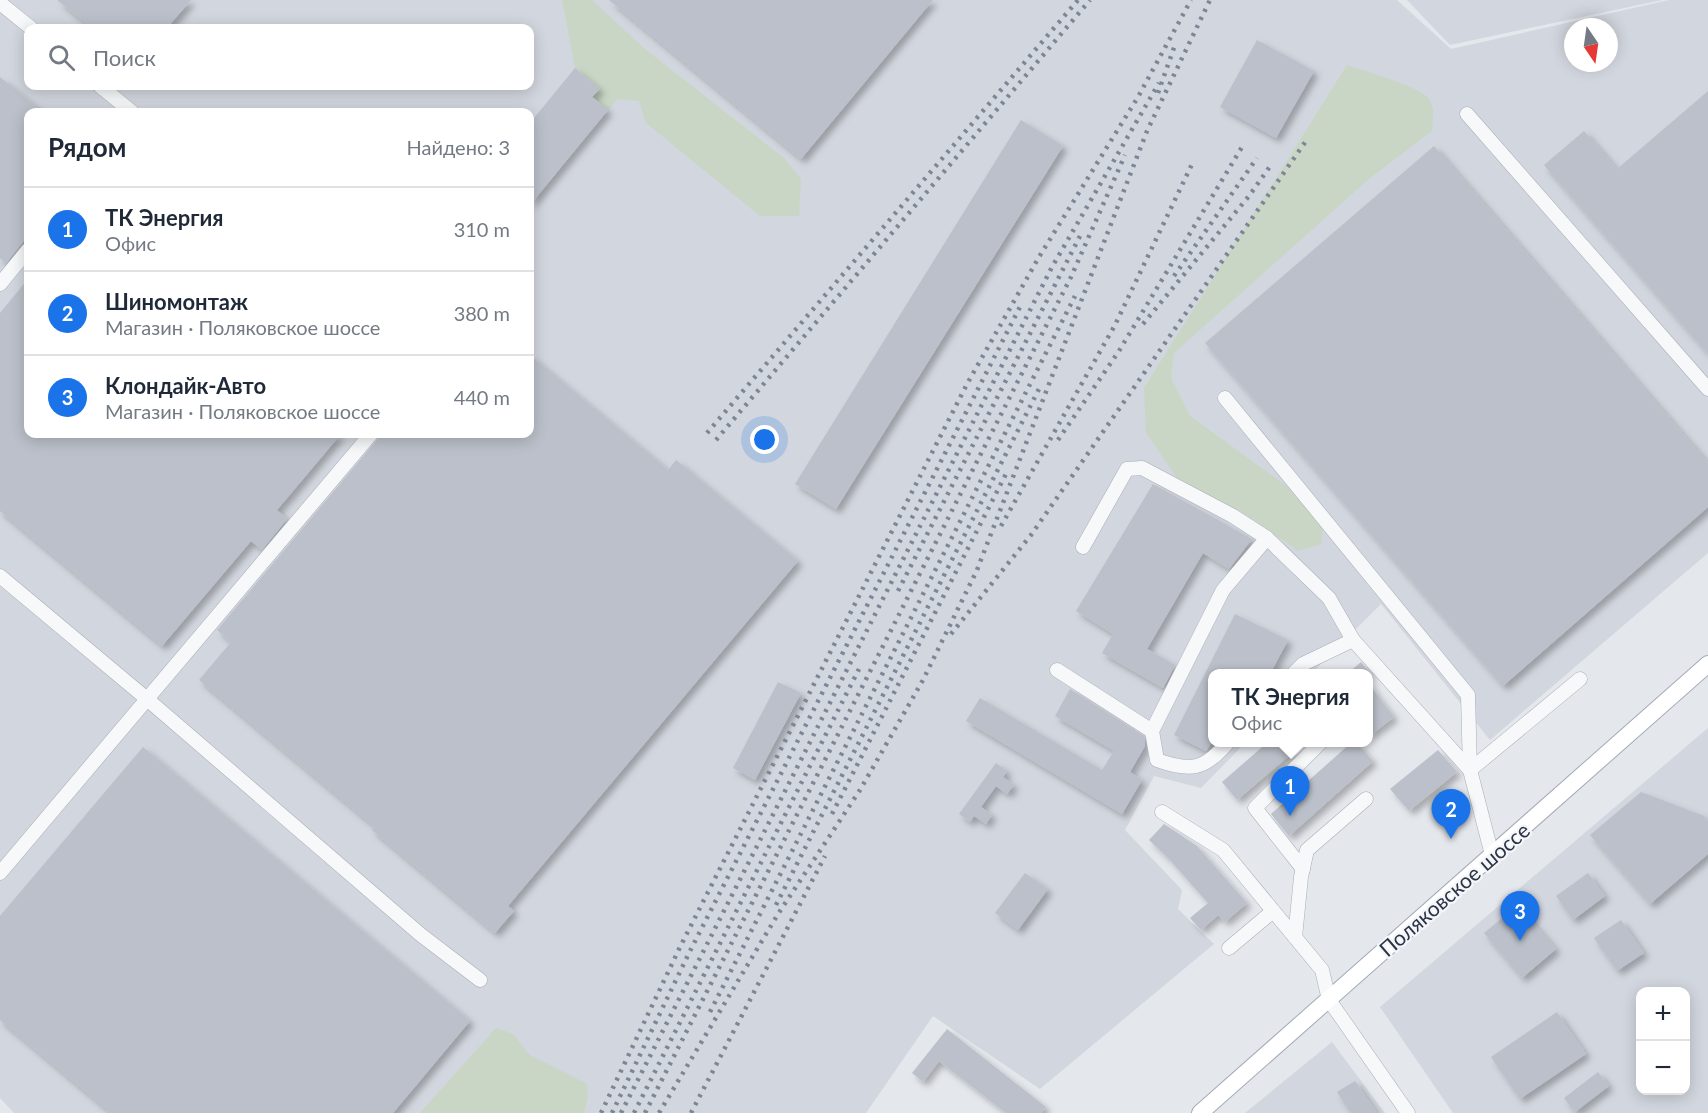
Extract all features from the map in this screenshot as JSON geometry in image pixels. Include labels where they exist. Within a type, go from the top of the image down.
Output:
[{"type":"main road","name":"Поляковское шоссе","points":[[1200,1113],[1708,664]]},
{"type":"street","points":[[0,3],[26,24]]},
{"type":"street","points":[[105,90],[127,108]]},
{"type":"street","points":[[1467,114],[1708,389]]},
{"type":"street","points":[[0,284],[24,255]]},
{"type":"street","points":[[1225,398],[1468,695],[1470,770],[1492,855]]},
{"type":"street","points":[[0,873],[368,438]]},
{"type":"street","points":[[1083,547],[1127,469],[1142,468],[1233,516],[1267,538],[1329,598],[1353,640],[1470,770]]},
{"type":"street","points":[[1224,747],[1214,760],[1183,769],[1157,760],[1152,731],[1223,590],[1267,538]]},
{"type":"street","points":[[0,576],[421,935],[480,980]]},
{"type":"street","points":[[1298,669],[1303,664],[1353,640]]},
{"type":"street","points":[[1057,670],[1152,731]]},
{"type":"street","points":[[1470,770],[1580,679]]},
{"type":"street","points":[[1303,869],[1255,808],[1316,747]]},
{"type":"street","points":[[1295,937],[1307,850],[1366,799]]},
{"type":"street","points":[[1162,812],[1223,850],[1273,910],[1322,970],[1329,1000],[1408,1113]]},
{"type":"street","points":[[1229,948],[1273,910]]},
{"type":"shaded area","points":[[0,0],[1397,0],[1451,49],[1564,24],[1564,72],[1618,72],[1618,18],[1589,18],[1669,0],[1708,0],[1708,553],[1490,740],[1381,604],[1316,669],[1208,669],[1208,747],[1241,747],[1201,788],[1154,776],[1125,830],[1182,890],[1178,909],[1214,944],[1040,1089],[933,1016],[866,1113],[14,1113],[0,1098]]},
{"type":"shaded area","points":[[1407,0],[1662,0],[1577,18],[1564,18],[1564,21],[1450,45]]},
{"type":"shaded area","points":[[1708,728],[1708,1113],[1453,1113],[1380,1007]]},
{"type":"shaded area","points":[[1332,1042],[1385,1113],[1245,1113]]},
{"type":"green space","points":[[562,0],[592,0],[645,49],[784,158],[801,179],[799,216],[760,216],[646,123],[639,101],[618,99],[608,110],[592,97],[599,89],[575,68]]},
{"type":"green space","points":[[1347,65],[1403,84],[1423,94],[1429,99],[1432,107],[1432,131],[1370,178],[1174,353],[1171,378],[1190,416],[1303,498],[1323,522],[1321,544],[1298,551],[1254,520],[1182,486],[1146,432],[1144,388]]},
{"type":"green space","points":[[496,1028],[513,1034],[530,1055],[587,1084],[588,1096],[584,1113],[420,1113]]},
{"type":"building","points":[[57,0],[191,0],[170,24],[87,24]]},
{"type":"building","points":[[609,0],[933,0],[801,159]]},
{"type":"building","points":[[1257,40],[1314,71],[1276,138],[1220,107]]},
{"type":"building","points":[[575,68],[600,89],[592,97],[608,110],[534,200],[534,118]]},
{"type":"building","points":[[0,77],[38,108],[24,108],[24,241],[6,263],[0,258]]},
{"type":"building","points":[[1708,91],[1708,354],[1544,165],[1584,131],[1617,169]]},
{"type":"building","points":[[1021,120],[1063,146],[836,509],[795,484]]},
{"type":"building","points":[[1434,146],[1708,463],[1708,507],[1503,686],[1205,343]]},
{"type":"building","points":[[24,284],[24,438],[338,438],[277,510],[287,519],[262,550],[251,541],[162,646],[0,511],[0,313]]},
{"type":"building","points":[[534,358],[668,470],[676,460],[798,561],[508,906],[514,911],[495,933],[372,830],[375,827],[199,680],[231,642],[217,630],[379,438],[534,438]]},
{"type":"building","points":[[1153,484],[1252,539],[1229,569],[1203,553],[1147,649],[1175,665],[1163,688],[1102,653],[1113,634],[1076,611]]},
{"type":"building","points":[[1235,614],[1288,640],[1273,669],[1208,669],[1209,747],[1206,751],[1174,735]]},
{"type":"building","points":[[1361,662],[1367,669],[1353,669]]},
{"type":"building","points":[[778,682],[801,693],[755,780],[733,768]]},
{"type":"building","points":[[1070,689],[1144,736],[1145,746],[1130,772],[1142,780],[1122,814],[966,721],[980,698],[1102,770],[1114,751],[1055,716]]},
{"type":"building","points":[[1373,690],[1394,717],[1373,733]]},
{"type":"building","points":[[143,747],[470,1021],[393,1113],[111,1113],[0,1020],[0,916]]},
{"type":"building","points":[[1262,747],[1285,747],[1291,754],[1237,800],[1222,782]]},
{"type":"building","points":[[1346,747],[1360,747],[1373,761],[1289,836],[1271,814]]},
{"type":"building","points":[[1438,750],[1457,772],[1409,811],[1390,789]]},
{"type":"building","points":[[996,763],[1007,771],[1003,777],[1014,785],[1007,794],[996,786],[981,807],[992,815],[986,824],[974,816],[970,822],[959,814]]},
{"type":"building","points":[[1641,792],[1704,816],[1708,821],[1708,854],[1650,904],[1590,835]]},
{"type":"building","points":[[1164,824],[1197,846],[1247,903],[1225,922],[1218,915],[1201,930],[1190,918],[1208,903],[1149,840]]},
{"type":"building","points":[[1025,873],[1048,889],[1018,930],[995,913]]},
{"type":"building","points":[[1588,873],[1605,896],[1573,920],[1556,896]]},
{"type":"building","points":[[1518,905],[1556,949],[1522,978],[1484,933]]},
{"type":"building","points":[[1621,920],[1644,953],[1617,971],[1594,938]]},
{"type":"building","points":[[1557,1012],[1586,1054],[1520,1099],[1491,1057]]},
{"type":"building","points":[[947,1029],[1046,1107],[1041,1113],[1006,1113],[939,1061],[923,1082],[912,1073]]},
{"type":"building","points":[[1598,1072],[1609,1086],[1575,1112],[1564,1098]]},
{"type":"building","points":[[1355,1081],[1377,1113],[1351,1113],[1337,1092]]},
{"type":"railway","points":[[707,433],[1078,0]]},
{"type":"railway","points":[[716,440],[1090,0]]},
{"type":"railway","points":[[601,1113],[680,947],[967,384],[1039,257],[1138,97],[1191,0]]},
{"type":"railway","points":[[659,1113],[778,914],[860,790],[923,680],[977,570],[1147,131],[1210,0]]},
{"type":"railway","points":[[1158,93],[1176,42]]},
{"type":"railway","points":[[621,1113],[1052,267],[1159,83]]},
{"type":"railway","points":[[951,634],[1031,535],[1306,141]]},
{"type":"railway","points":[[1058,440],[1119,351],[1242,147]]},
{"type":"railway","points":[[645,1113],[1071,277],[1125,155]]},
{"type":"railway","points":[[1174,276],[1257,158]]},
{"type":"railway","points":[[1001,526],[1115,325],[1194,160]]},
{"type":"railway","points":[[1143,324],[1249,196],[1271,165]]},
{"type":"railway","points":[[898,591],[1080,236]]},
{"type":"railway","points":[[710,1012],[1075,296]]},
{"type":"railway","points":[[612,1113],[689,953],[1022,303]]},
{"type":"railway","points":[[776,905],[1040,387]]},
{"type":"railway","points":[[832,814],[1007,472]]},
{"type":"railway","points":[[634,1113],[859,669]]},
{"type":"railway","points":[[691,1113],[825,856]]},
{"type":"place","name":"ТК Энергия","points":[[1290,816]]},
{"type":"place","name":"Шиномонтаж","points":[[1451,839]]},
{"type":"place","name":"Клондайк-Авто","points":[[1520,941]]}]
